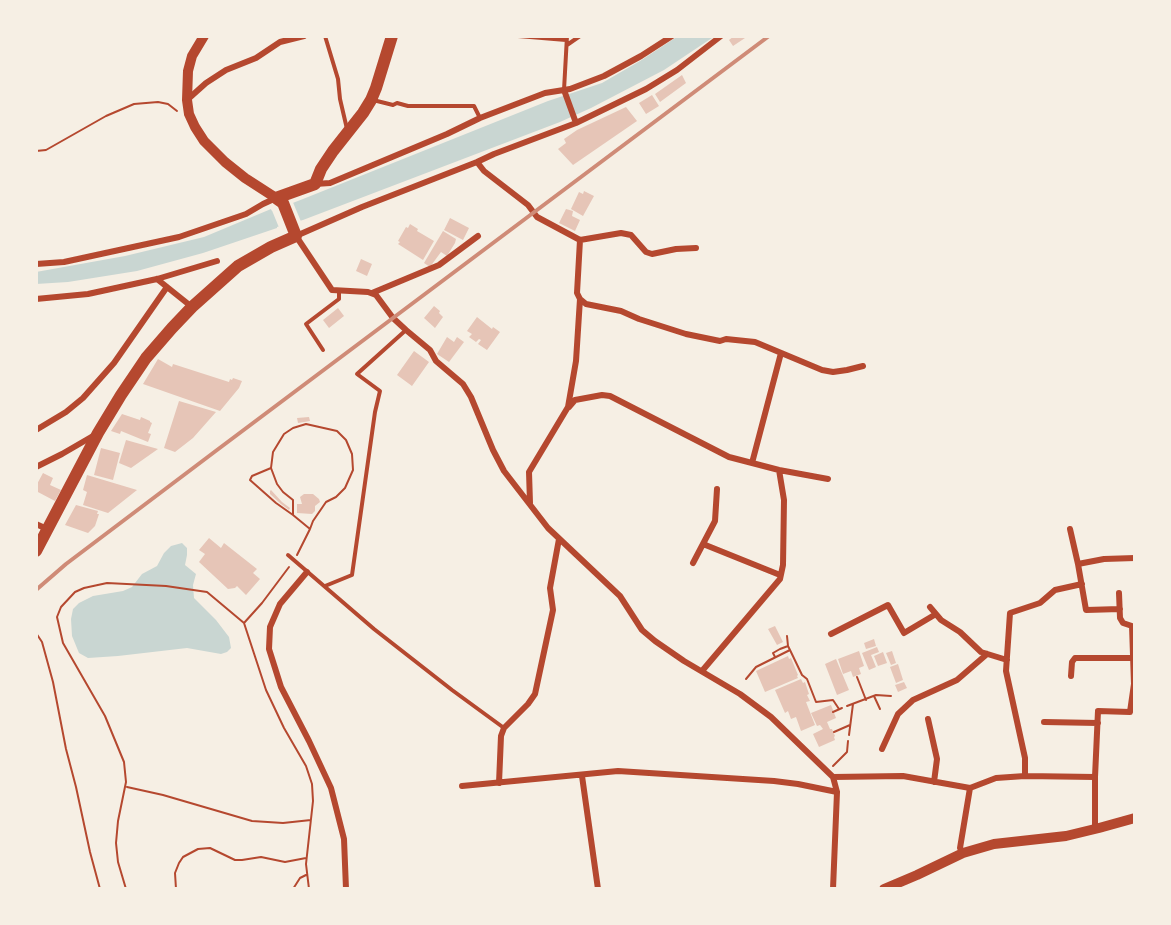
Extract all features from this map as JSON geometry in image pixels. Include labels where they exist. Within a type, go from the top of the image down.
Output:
[{"type":"highway","points":[[36,551],[42,527],[121,395],[146,358],[192,307],[238,266],[295,232],[280,201],[315,184],[321,169],[371,100],[392,36]]},
{"type":"main road","points":[[204,36],[192,56],[188,71],[189,114],[204,141],[225,162],[280,201]]},
{"type":"main road","points":[[884,889],[963,853],[994,844],[1066,836],[1135,818]]},
{"type":"street","points":[[187,100],[206,83],[226,70],[256,58],[280,42],[304,36]]},
{"type":"street","points":[[315,184],[330,183],[447,135],[480,118],[545,93],[564,91],[604,76],[672,36]]},
{"type":"street","points":[[478,236],[439,264],[372,293],[332,290],[295,232],[477,162],[646,89],[677,70],[721,36]]},
{"type":"street","points":[[564,91],[575,121]]},
{"type":"street","points":[[477,162],[484,171],[528,205],[537,217],[580,240],[621,233],[631,235],[646,252],[652,254],[696,248]]},
{"type":"street","points":[[36,264],[64,262],[179,237],[246,214],[263,204],[280,201]]},
{"type":"street","points":[[580,240],[577,293],[586,304],[621,311],[686,334],[720,341],[726,339],[755,342],[822,370],[833,372],[863,366]]},
{"type":"street","points":[[36,299],[88,294],[158,279],[217,261]]},
{"type":"street","points":[[158,279],[192,307]]},
{"type":"street","points":[[36,430],[66,412],[83,398],[114,363],[167,287]]},
{"type":"street","points":[[372,293],[376,295],[389,314],[430,350],[436,361],[464,384],[492,450],[504,471],[548,528],[620,596],[642,630],[655,641],[740,694],[771,717],[832,777],[837,792],[833,889]]},
{"type":"street","points":[[568,407],[576,361],[580,299]]},
{"type":"street","points":[[752,463],[781,353]]},
{"type":"street","points":[[530,504],[530,472],[568,407],[575,400],[602,395],[610,396],[729,457],[778,470],[828,479]]},
{"type":"street","points":[[36,467],[98,433]]},
{"type":"street","points":[[702,672],[780,579],[783,565],[784,500],[778,470]]},
{"type":"street","points":[[693,563],[715,521],[717,489]]},
{"type":"street","points":[[1070,529],[1086,609],[1120,609]]},
{"type":"street","points":[[499,783],[501,736],[504,728],[535,694],[553,610],[550,588],[560,539]]},
{"type":"street","points":[[703,544],[780,574]]},
{"type":"street","points":[[1078,564],[1104,559],[1135,558]]},
{"type":"street","points":[[307,572],[280,604],[270,627],[269,649],[281,687],[331,789],[344,838],[346,889]]},
{"type":"street","points":[[1025,776],[1024,758],[1006,671],[1010,613],[1040,603],[1055,590],[1082,585]]},
{"type":"street","points":[[1095,829],[1098,711],[1130,712],[1134,684],[1132,626],[1123,623],[1120,618],[1119,593]]},
{"type":"street","points":[[831,634],[888,605],[904,633],[936,614]]},
{"type":"street","points":[[930,607],[941,620],[960,632],[981,652],[1007,660]]},
{"type":"street","points":[[882,749],[898,714],[913,700],[957,680],[987,654]]},
{"type":"street","points":[[1071,676],[1072,662],[1075,658],[1134,658]]},
{"type":"street","points":[[928,718],[937,759],[934,782]]},
{"type":"street","points":[[1044,722],[1098,723]]},
{"type":"street","points":[[462,786],[618,771],[774,781],[837,792]]},
{"type":"street","points":[[582,776],[598,889]]},
{"type":"street","points":[[832,777],[903,776],[970,788],[996,778],[1095,777]]},
{"type":"street","points":[[963,853],[960,848],[970,788]]},
{"type":"lane","points":[[326,36],[338,79],[347,133]]},
{"type":"lane","points":[[518,36],[567,40],[580,36]]},
{"type":"lane","points":[[564,91],[567,40]]},
{"type":"lane","points":[[371,100],[408,106],[474,106],[480,118]]},
{"type":"lane","points":[[323,350],[306,324],[339,299],[339,291]]},
{"type":"lane","points":[[325,586],[352,574],[373,424],[380,391],[357,374],[406,330]]},
{"type":"lane","points":[[288,555],[374,629],[504,728]]},
{"type":"path","points":[[36,151],[46,150],[106,116],[135,104],[158,102],[168,104],[180,114]]},
{"type":"path","points":[[244,623],[294,560],[313,521],[326,502],[336,498],[350,478],[353,470],[352,454],[346,440],[337,431],[306,424],[293,428],[284,434],[273,452],[271,468],[277,484],[293,500],[293,515]]},
{"type":"path","points":[[271,468],[252,476],[250,480],[310,530]]},
{"type":"path","points":[[126,889],[118,862],[117,843],[118,821],[126,776],[124,762],[105,716],[63,643],[57,617],[61,607],[75,592],[93,585],[107,583],[166,586],[207,592],[244,623],[266,690],[306,766],[312,784],[313,801],[306,858],[309,889]]},
{"type":"path","points":[[36,633],[42,642],[53,682],[66,749],[100,889]]},
{"type":"path","points":[[787,636],[789,650],[802,675],[807,679],[816,702],[833,700],[840,709],[833,712]]},
{"type":"path","points":[[775,657],[773,653],[788,646]]},
{"type":"path","points":[[746,679],[756,667],[789,650]]},
{"type":"path","points":[[857,677],[866,700]]},
{"type":"path","points":[[874,696],[880,709]]},
{"type":"path","points":[[847,706],[874,696],[891,696]]},
{"type":"path","points":[[849,735],[854,704]]},
{"type":"path","points":[[834,732],[851,725]]},
{"type":"path","points":[[834,765],[847,752],[848,741]]},
{"type":"path","points":[[125,787],[163,795],[252,821],[283,823],[311,820]]},
{"type":"path","points":[[176,889],[175,873],[179,863],[183,857],[198,849],[210,848],[235,860],[261,857],[285,862],[306,858]]},
{"type":"path","points":[[292,889],[300,878],[306,875]]},
{"type":"shaded area","points":[[678,36],[715,36],[664,70],[560,122],[303,220],[203,253],[137,271],[68,282],[36,284],[36,272],[125,256],[204,237],[271,209],[272,211],[548,101],[602,83]]},
{"type":"shaded area","points":[[182,543],[187,548],[185,565],[196,574],[193,585],[194,598],[229,637],[231,648],[221,654],[187,648],[88,658],[79,653],[72,636],[73,609],[93,596],[123,591],[132,587],[142,574],[157,566],[171,546]]},
{"type":"pier","points":[[292,200],[302,224],[280,230],[271,208]]},
{"type":"building","points":[[734,36],[748,36],[733,46],[729,40]]},
{"type":"building","points":[[682,75],[686,83],[660,102],[655,94]]},
{"type":"building","points":[[652,95],[659,106],[646,114],[639,103]]},
{"type":"building","points":[[626,107],[637,121],[573,165],[558,149],[566,143],[564,139],[577,130]]},
{"type":"building","points":[[584,191],[594,196],[583,216],[571,209],[579,192],[583,194]]},
{"type":"building","points":[[566,209],[573,211],[572,216],[580,220],[575,231],[559,223]]},
{"type":"building","points":[[450,218],[469,228],[463,240],[444,230]]},
{"type":"building","points":[[410,224],[434,241],[423,260],[398,244],[406,227],[408,228]]},
{"type":"building","points":[[443,231],[456,239],[455,243],[447,256],[441,252],[430,267],[424,263]]},
{"type":"building","points":[[361,259],[372,264],[367,276],[356,271]]},
{"type":"building","points":[[434,306],[443,317],[435,328],[424,318]]},
{"type":"building","points":[[338,308],[344,316],[329,328],[323,320]]},
{"type":"building","points":[[477,317],[492,329],[493,327],[500,332],[487,350],[478,344],[481,340],[476,342],[469,337],[472,334],[467,331]]},
{"type":"building","points":[[447,337],[454,342],[457,337],[464,342],[449,362],[437,354]]},
{"type":"building","points":[[414,351],[429,362],[412,386],[397,375]]},
{"type":"building","points":[[158,359],[172,367],[173,364],[229,382],[233,378],[242,381],[220,411],[143,384]]},
{"type":"building","points":[[179,401],[216,412],[193,438],[175,452],[164,448]]},
{"type":"building","points":[[122,414],[140,420],[141,417],[152,423],[148,433],[151,434],[148,442],[121,431],[120,434],[111,431]]},
{"type":"building","points":[[309,417],[310,421],[298,423],[297,418]]},
{"type":"building","points":[[126,440],[158,449],[131,468],[119,463]]},
{"type":"building","points":[[101,448],[120,453],[113,480],[94,475]]},
{"type":"building","points":[[43,473],[53,478],[50,485],[61,490],[55,501],[36,491],[36,486]]},
{"type":"building","points":[[87,475],[137,490],[108,513],[83,505],[87,492],[83,490]]},
{"type":"building","points":[[271,490],[290,508],[289,510],[270,494]]},
{"type":"building","points":[[304,494],[313,494],[319,499],[320,502],[315,506],[312,514],[297,513],[297,504],[302,504],[300,497]]},
{"type":"building","points":[[76,505],[98,511],[95,526],[88,533],[65,525]]},
{"type":"building","points":[[209,538],[221,548],[224,543],[257,569],[253,573],[260,579],[246,595],[237,586],[228,589],[199,562],[205,554],[199,550]]},
{"type":"building","points":[[775,626],[783,642],[777,645],[768,629]]},
{"type":"building","points":[[874,639],[876,646],[866,649],[864,643]]},
{"type":"building","points":[[877,647],[879,652],[871,655],[876,667],[869,670],[862,653]]},
{"type":"building","points":[[859,651],[864,666],[859,668],[861,674],[853,677],[851,671],[843,674],[838,659]]},
{"type":"building","points":[[892,651],[896,663],[891,665],[886,653]]},
{"type":"building","points":[[883,652],[887,663],[878,666],[874,656]]},
{"type":"building","points":[[788,656],[789,659],[791,658],[798,678],[765,692],[756,671]]},
{"type":"building","points":[[836,659],[849,690],[837,695],[825,664]]},
{"type":"building","points":[[898,664],[903,680],[896,683],[890,667]]},
{"type":"building","points":[[801,679],[803,683],[805,682],[809,694],[807,695],[810,701],[806,702],[815,725],[801,731],[796,717],[791,719],[788,711],[785,713],[775,690]]},
{"type":"building","points":[[904,682],[907,688],[898,692],[895,685]]},
{"type":"building","points":[[831,705],[836,718],[827,722],[835,740],[819,747],[813,734],[823,729],[820,725],[817,726],[811,713]]},
{"type":"railway","points":[[36,590],[66,564],[769,36]]}]
